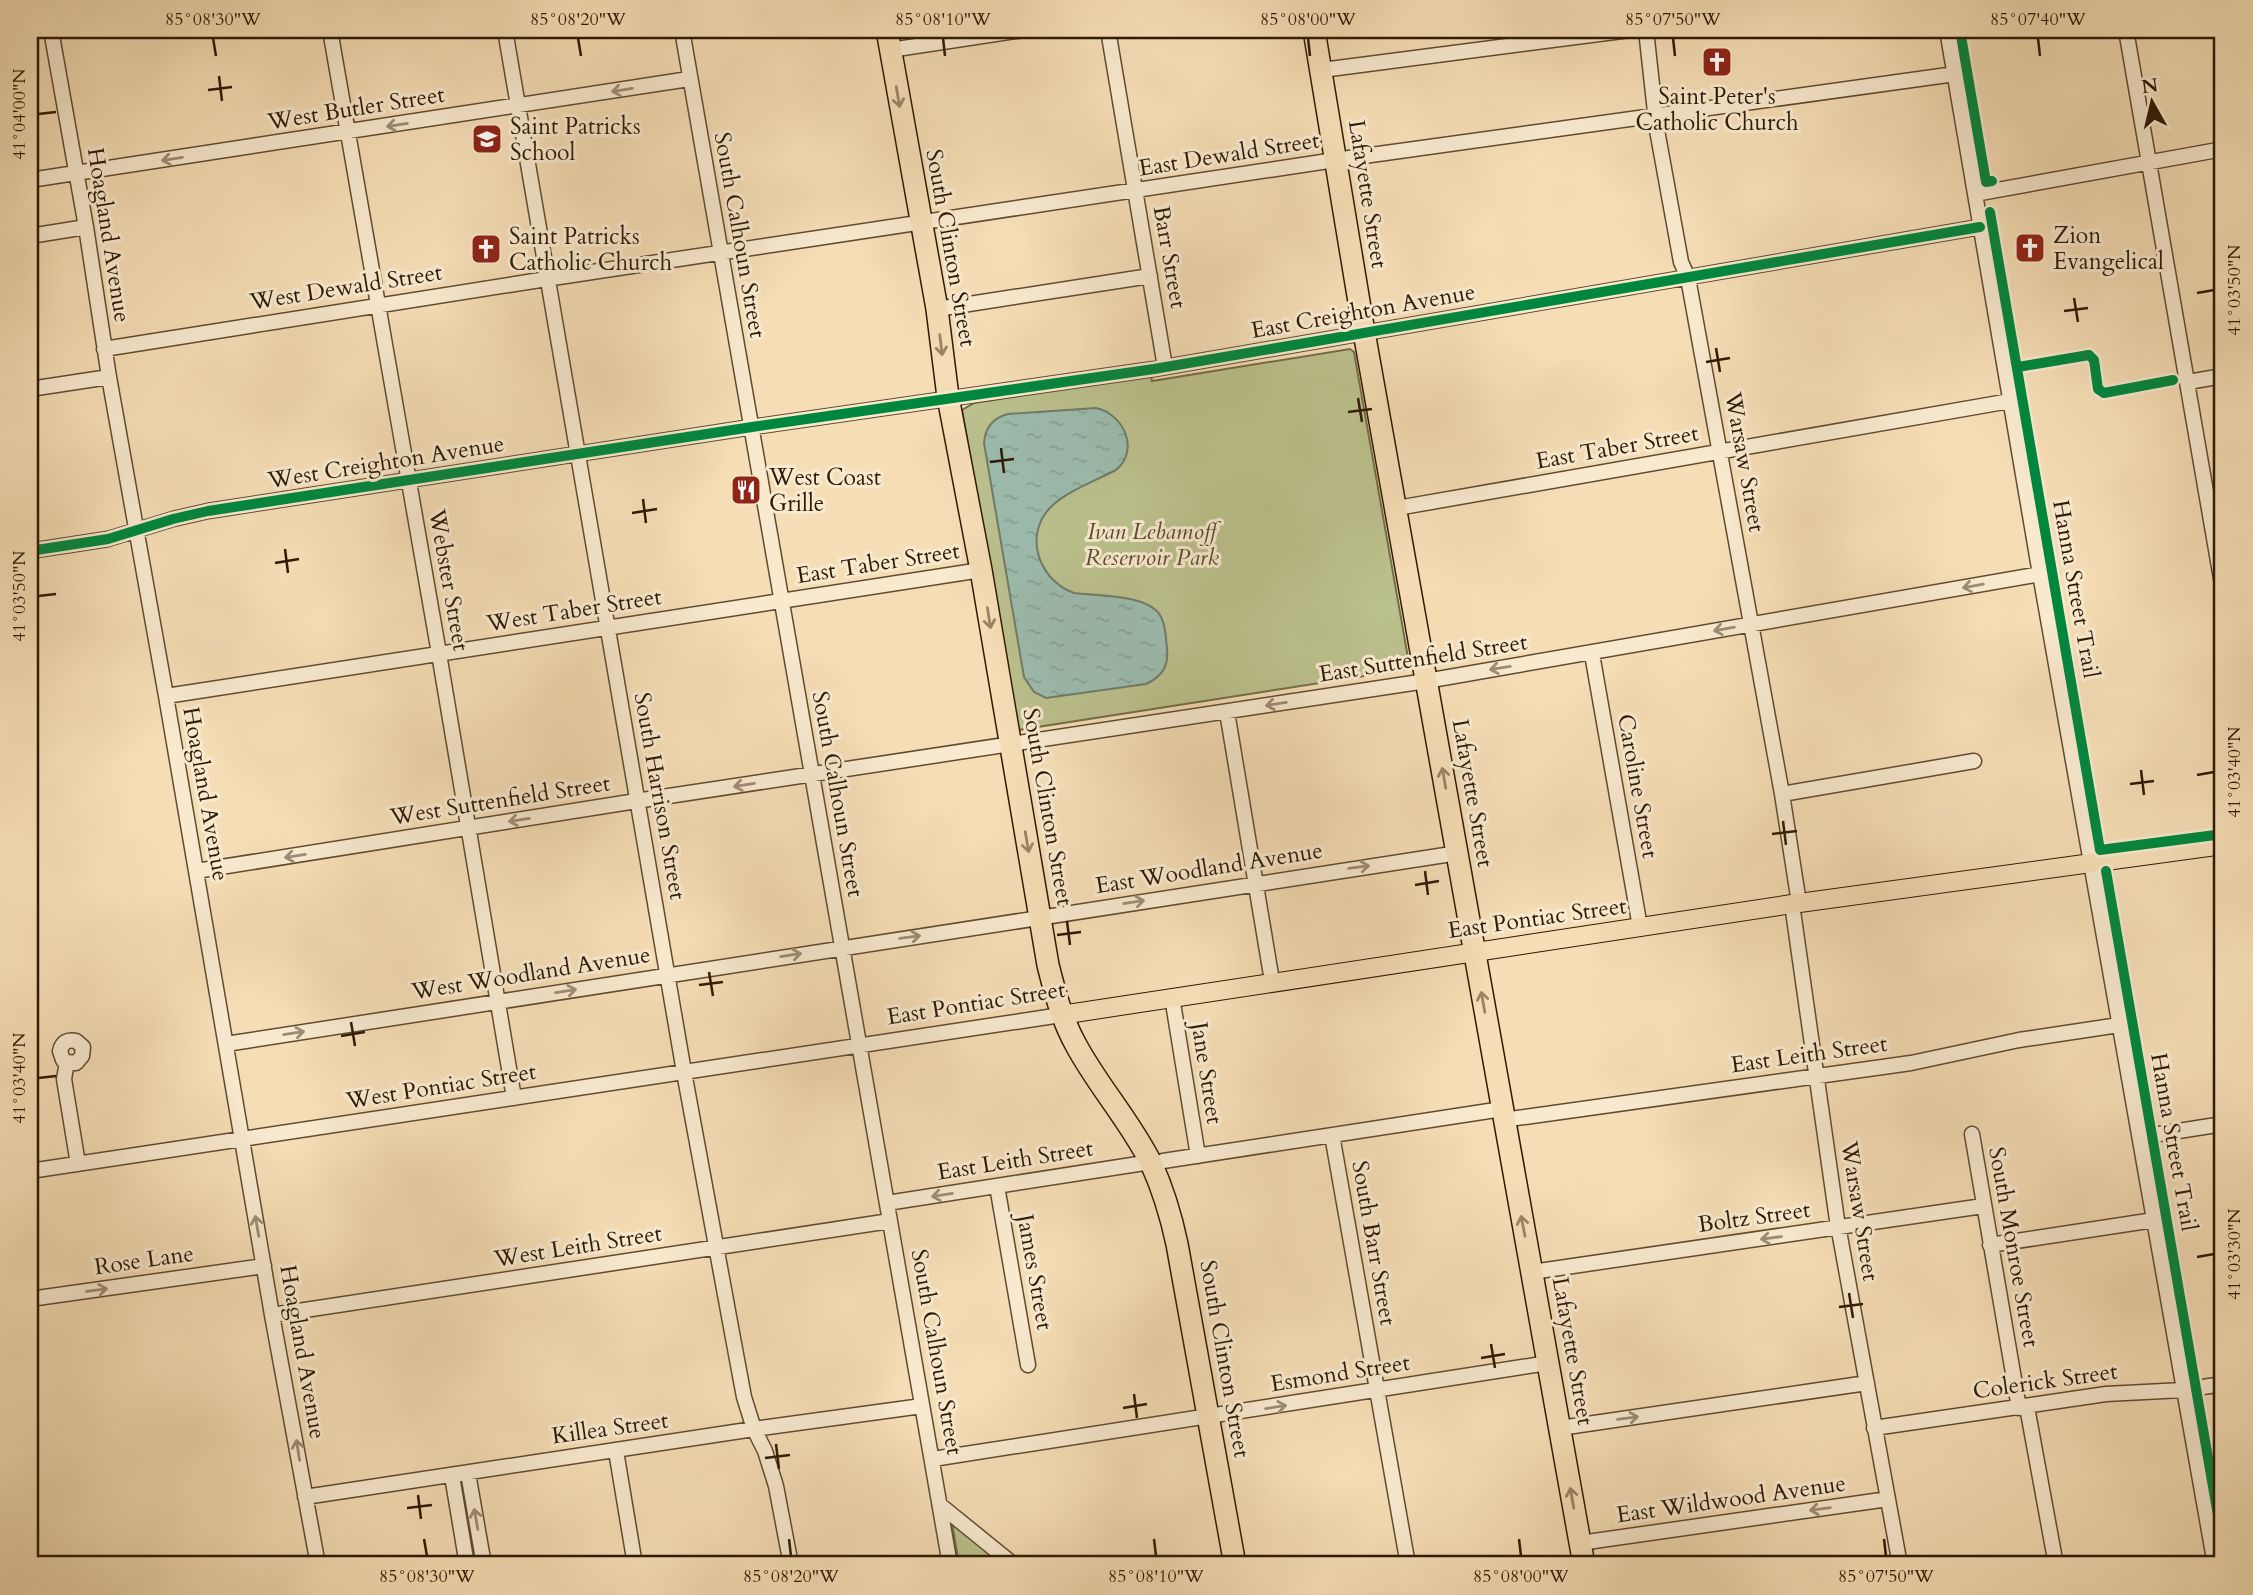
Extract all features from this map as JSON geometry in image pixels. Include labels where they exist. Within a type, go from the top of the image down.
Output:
[{"type":"highway","name":"Lafayette Street","points":[[1314,30],[1364,332],[1584,1565]]},
{"type":"highway","name":"South Clinton Street","points":[[888,40],[937,309],[948,397],[981,570],[1048,965],[1061,1015],[1076,1046],[1157,1162],[1172,1220],[1235,1565]]},
{"type":"main road","name":"East Pontiac Street","points":[[1061,1015],[1474,951],[2223,845]]},
{"type":"street","name":"Hoagland Avenue","points":[[51,30],[86,227],[108,377],[318,1565]]},
{"type":"street","name":"Webster Street","points":[[330,30],[514,1098]]},
{"type":"street","name":"South Harrison Street","points":[[505,30],[716,1247],[744,1397],[776,1486],[791,1565]]},
{"type":"street","name":"South Calhoun Street","points":[[682,30],[950,1565]]},
{"type":"street","points":[[888,40],[1023,30]]},
{"type":"street","name":"Barr Street","points":[[1108,30],[1165,367]]},
{"type":"street","points":[[1322,70],[1630,30]]},
{"type":"street","name":"Warsaw Street","points":[[1646,30],[1655,116],[1681,262],[1688,278],[1721,452],[1782,794],[1816,1076],[1839,1228],[1900,1565]]},
{"type":"street","points":[[1948,30],[2183,1390],[2218,1561]]},
{"type":"street","points":[[2126,30],[2223,590]]},
{"type":"street","name":"East Dewald Street","points":[[719,253],[1335,160],[1955,74]]},
{"type":"street","name":"West Butler Street","points":[[30,180],[689,79]]},
{"type":"street","points":[[1975,194],[2223,149]]},
{"type":"street","points":[[30,236],[86,227]]},
{"type":"street","name":"East Creighton Avenue","points":[[752,427],[1165,367],[1980,227]]},
{"type":"street","name":"West Dewald Street","points":[[104,349],[719,253]]},
{"type":"street","points":[[937,309],[1150,276]]},
{"type":"street","points":[[2188,382],[2223,376]]},
{"type":"street","points":[[30,389],[108,377]]},
{"type":"street","name":"East Taber Street","points":[[1397,508],[2010,401]]},
{"type":"street","name":"West Creighton Avenue","points":[[30,551],[108,539],[208,511],[752,427]]},
{"type":"street","name":"East Taber Street","points":[[782,601],[981,570]]},
{"type":"street","name":"East Suttenfield Street","points":[[811,775],[1592,654],[2040,574]]},
{"type":"street","name":"West Taber Street","points":[[166,696],[782,601]]},
{"type":"street","name":"Caroline Street","points":[[1592,654],[1640,927]]},
{"type":"street","points":[[1227,712],[1272,981]]},
{"type":"street","points":[[1782,794],[1974,761]]},
{"type":"street","name":"West Suttenfield Street","points":[[196,871],[811,775]]},
{"type":"street","name":"East Woodland Avenue","points":[[842,947],[1458,853]]},
{"type":"street","name":"West Woodland Avenue","points":[[226,1044],[842,947]]},
{"type":"street","name":"Jane Street","points":[[1172,997],[1198,1156]]},
{"type":"street","name":"East Pontiac Street","points":[[859,1046],[1061,1015]]},
{"type":"street","name":"East Leith Street","points":[[887,1203],[1332,1135],[1920,1061],[2019,1040],[2119,1025]]},
{"type":"street","name":"West Pontiac Street","points":[[30,1171],[859,1046]]},
{"type":"street","points":[[67,1062],[64,1079],[78,1164]]},
{"type":"street","points":[[2140,1137],[2223,1124]]},
{"type":"street","name":"South Monroe Street","points":[[1972,1134],[1990,1245],[2056,1565]]},
{"type":"street","name":"South Barr Street","points":[[1332,1135],[1408,1565]]},
{"type":"street","name":"James Street","points":[[997,1186],[1028,1365]]},
{"type":"street","name":"Boltz Street","points":[[1532,1272],[1983,1206]]},
{"type":"street","points":[[1990,1245],[2154,1220]]},
{"type":"street","name":"West Leith Street","points":[[272,1315],[890,1221]]},
{"type":"street","name":"Rose Lane","points":[[30,1299],[264,1266]]},
{"type":"street","name":"Esmond Street","points":[[933,1459],[1548,1363]]},
{"type":"street","points":[[1560,1428],[1867,1383]]},
{"type":"street","name":"Colerick Street","points":[[1874,1427],[2106,1394],[2183,1390],[2223,1384]]},
{"type":"street","name":"Killea Street","points":[[305,1497],[922,1406]]},
{"type":"street","points":[[616,1451],[635,1565]]},
{"type":"street","points":[[468,1473],[484,1565]]},
{"type":"street","points":[[452,1476],[467,1565]]},
{"type":"street","name":"East Wildwood Avenue","points":[[1580,1543],[1888,1499]]},
{"type":"street","points":[[940,1505],[1014,1565]]},
{"type":"green space","name":"Ivan Lebamoff Reservoir Park","points":[[1350,349],[1354,352],[1410,669],[1018,730],[962,410],[974,403],[1151,375],[1152,381]]},
{"type":"green space","points":[[952,1523],[1011,1565],[959,1565]]},
{"type":"water","points":[[1096,408],[1114,417],[1121,425],[1128,443],[1127,453],[1116,470],[1075,490],[1053,505],[1038,529],[1038,555],[1051,578],[1074,593],[1122,597],[1155,609],[1165,628],[1167,661],[1160,675],[1146,684],[1046,698],[1034,692],[1024,677],[984,443],[988,428],[994,421],[1008,414]]},
{"type":"cycle path","points":[[1960,30],[1986,182],[1992,181]]},
{"type":"cycle path","name":"Hanna Street Trail","points":[[1990,212],[2100,850],[2223,834]]},
{"type":"cycle path","points":[[30,551],[108,539],[208,511],[752,427],[1154,369],[1980,227]]},
{"type":"cycle path","points":[[2018,367],[2089,355],[2094,360],[2098,389],[2104,393],[2173,380]]},
{"type":"cycle path","name":"Hanna Street Trail","points":[[2106,871],[2223,1544]]},
{"type":"place","name":"Saint Peter's Catholic Church","points":[[1717,62]]},
{"type":"place","name":"Saint Patricks School","points":[[487,139]]},
{"type":"place","name":"Zion Evangelical","points":[[2030,248]]},
{"type":"place","name":"Saint Patricks Catholic Church","points":[[486,249]]},
{"type":"place","name":"West Coast Grille","points":[[746,490]]}]
